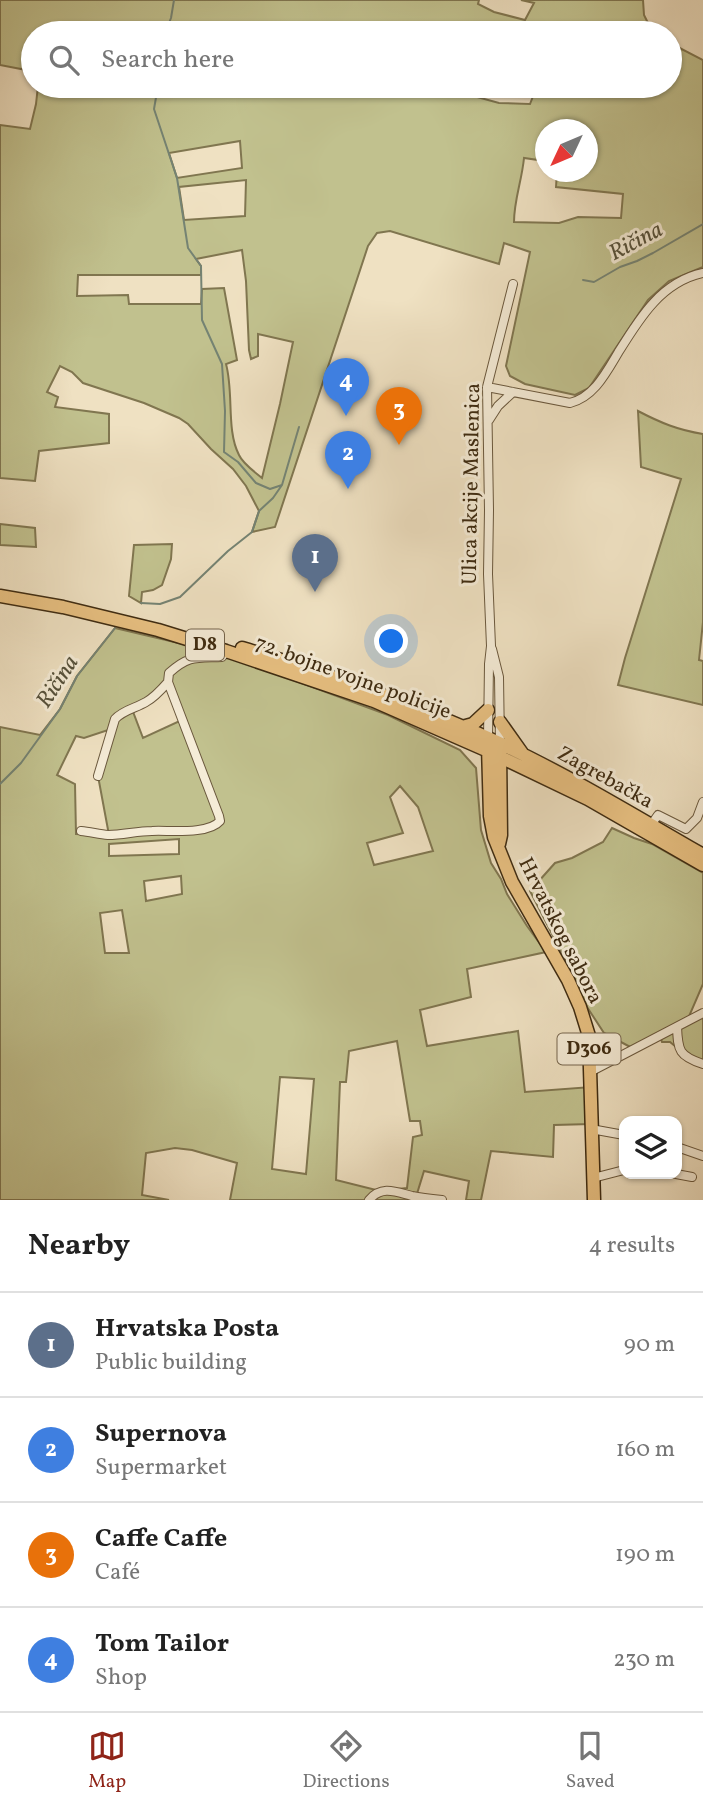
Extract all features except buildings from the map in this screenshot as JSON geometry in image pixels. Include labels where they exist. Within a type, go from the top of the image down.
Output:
[{"type":"main road","name":"72. bojne vojne policije","points":[[0,588],[120,613],[215,639],[332,676],[494,748]]},
{"type":"main road","name":"72. bojne vojne policije","points":[[0,596],[158,630],[461,732]]},
{"type":"main road","points":[[488,710],[461,732],[488,781]]},
{"type":"main road","points":[[500,722],[524,756]]},
{"type":"main road","name":"Zagrebačka","points":[[494,748],[524,756],[703,855]]},
{"type":"main road","name":"Zagrebačka","points":[[494,748],[527,770],[588,799],[703,865]]},
{"type":"main road","name":"Hrvatskog sabora","points":[[494,748],[488,781],[491,828],[512,882],[557,960],[580,1007],[589,1036],[594,1200]]},
{"type":"main road","name":"Hrvatskog sabora","points":[[494,748],[500,790],[501,835],[498,847]]},
{"type":"main road","points":[[500,790],[503,782],[512,774],[527,770]]},
{"type":"street","points":[[487,387],[570,403],[579,401],[602,380],[629,335],[655,301],[673,284],[703,273]]},
{"type":"street","name":"Ulica akcije Maslenica","points":[[494,748],[488,710],[491,646],[487,387],[513,284]]},
{"type":"street","points":[[488,422],[498,406],[513,392]]},
{"type":"street","name":"Ulica akcije Maslenica","points":[[491,646],[499,677],[500,722],[494,748]]},
{"type":"street","points":[[98,776],[115,719],[119,715],[146,702],[159,692],[167,682],[169,673],[180,663],[194,657],[222,657],[226,651]]},
{"type":"street","points":[[81,831],[110,835],[178,831],[209,828],[220,821],[167,682]]},
{"type":"street","points":[[652,825],[658,816],[686,829],[697,818],[703,802]]},
{"type":"street","points":[[590,1072],[703,1013]]},
{"type":"street","points":[[677,1027],[678,1048],[682,1054],[703,1064]]},
{"type":"street","points":[[591,1129],[619,1134]]},
{"type":"street","points":[[682,1149],[703,1156]]},
{"type":"street","points":[[593,1178],[619,1171]]},
{"type":"street","points":[[682,1175],[692,1177]]},
{"type":"street","points":[[369,1200],[380,1191],[392,1190],[416,1197],[442,1200]]},
{"type":"green space","points":[[0,0],[479,0],[478,4],[494,12],[525,20],[534,3],[521,0],[643,0],[647,21],[21,21],[21,69],[0,65]]},
{"type":"green space","points":[[682,49],[703,60],[703,267],[669,281],[648,300],[589,388],[575,395],[525,384],[510,376],[506,366],[530,252],[504,243],[499,264],[390,231],[377,233],[368,246],[275,527],[252,532],[259,511],[246,486],[233,469],[188,424],[144,403],[83,383],[72,372],[60,366],[47,392],[58,397],[55,407],[109,414],[109,443],[39,451],[35,481],[0,478],[0,125],[30,129],[37,98],[481,98],[499,103],[530,104],[532,98],[682,98]],"holes":[[[240,141],[242,168],[177,178],[169,153]],[[246,180],[245,216],[184,220],[179,187]],[[242,250],[251,359],[258,356],[258,334],[293,342],[262,478],[249,468],[235,445],[226,364],[237,360],[224,288],[202,289],[201,304],[129,304],[128,295],[77,296],[78,275],[201,275],[201,266],[196,259]]]},
{"type":"green space","points":[[638,411],[670,426],[703,434],[703,622],[699,660],[703,661],[703,705],[618,685],[681,479],[641,467]]},
{"type":"green space","points":[[0,524],[35,528],[36,547],[0,545]]},
{"type":"green space","points":[[172,544],[171,559],[162,585],[142,592],[141,603],[129,596],[134,545]]},
{"type":"green space","points":[[115,628],[204,649],[280,675],[388,715],[460,750],[476,768],[481,830],[491,863],[507,894],[546,952],[467,969],[471,997],[420,1010],[427,1046],[518,1031],[525,1092],[591,1087],[591,1124],[554,1125],[553,1157],[491,1151],[481,1200],[466,1200],[469,1181],[424,1171],[416,1197],[442,1200],[230,1200],[237,1163],[175,1148],[146,1153],[142,1195],[169,1200],[0,1200],[0,727],[40,735],[60,709],[77,676]],"holes":[[[168,682],[182,720],[143,738],[132,709]],[[111,729],[98,776],[109,835],[76,834],[75,784],[57,775],[76,736],[84,738]],[[400,786],[418,807],[433,851],[374,865],[367,843],[403,833],[390,797]],[[179,839],[179,854],[109,856],[109,844]],[[181,876],[182,894],[146,901],[144,881]],[[122,910],[129,953],[105,953],[100,913]],[[397,1041],[410,1121],[420,1121],[422,1135],[413,1137],[407,1188],[380,1191],[336,1180],[340,1082],[346,1082],[349,1051]],[[280,1077],[314,1079],[306,1174],[272,1169]]]},
{"type":"green space","points":[[612,828],[652,844],[703,873],[703,984],[687,1021],[703,1013],[703,1063],[691,1059],[670,1042],[662,1042],[660,1036],[634,1049],[604,1033],[587,1007],[530,891],[555,863],[572,858],[603,842]]},
{"type":"waterway","points":[[170,21],[174,0]]},
{"type":"waterway","points":[[156,98],[154,109],[177,178],[188,248],[201,266],[202,320],[222,364],[224,452],[238,462],[256,483],[270,489],[282,485]]},
{"type":"waterway","name":"Ričina","points":[[583,280],[594,282],[653,253],[703,224]]},
{"type":"waterway","points":[[141,603],[160,604],[180,597],[252,532],[259,511],[282,485],[299,427]]},
{"type":"waterway","name":"Ričina","points":[[0,784],[21,763],[60,709],[77,676],[115,628]]},
{"type":"place","name":"Tom Tailor","points":[[346,416]]},
{"type":"place","name":"Caffe Caffe","points":[[399,445]]},
{"type":"place","name":"Supernova","points":[[348,489]]},
{"type":"place","name":"Hrvatska Posta","points":[[315,592]]}]
